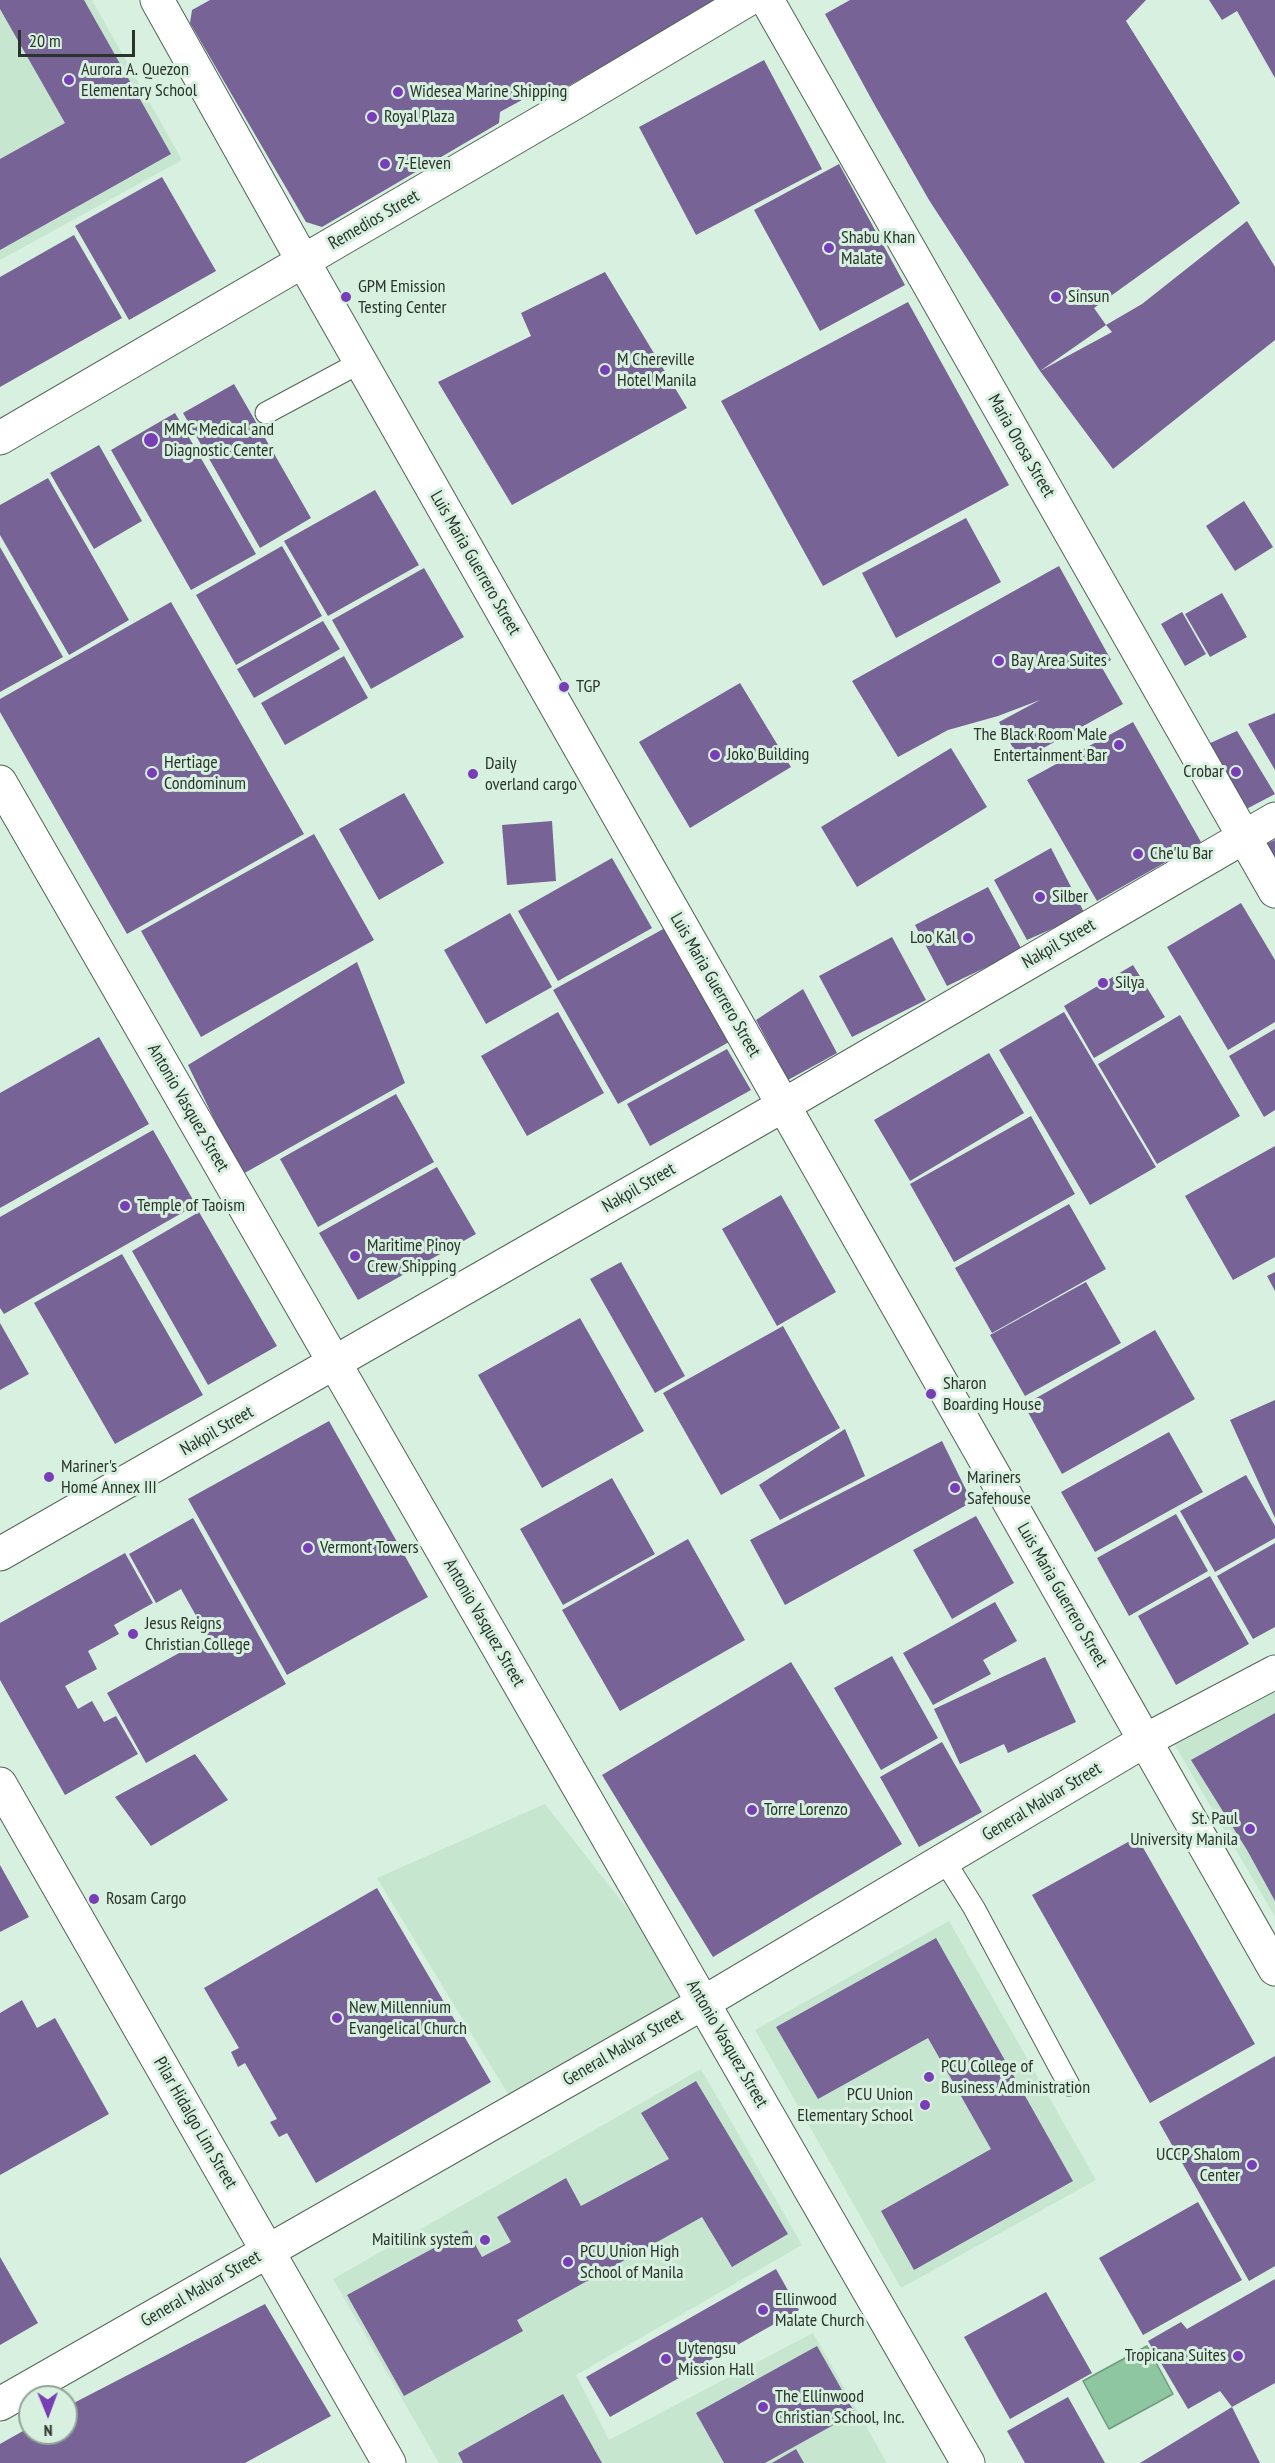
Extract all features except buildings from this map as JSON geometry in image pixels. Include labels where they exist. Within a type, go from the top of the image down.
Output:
[{"type":"street","name":"Luis Maria Guerrero Street","points":[[157,0],[303,261],[1275,1969]]},
{"type":"street","name":"Remedios Street","points":[[0,438],[747,0]]},
{"type":"street","name":"Maria Orosa Street","points":[[767,0],[1275,891]]},
{"type":"street","name":"Antonio Vasquez Street","points":[[0,782],[968,2463]]},
{"type":"street","name":"Nakpil Street","points":[[0,1554],[335,1364],[1275,819]]},
{"type":"street","name":"General Malvar Street","points":[[0,2404],[703,2002],[1144,1741],[1275,1672]]},
{"type":"street","name":"Pilar Hidalgo Lim Street","points":[[0,1784],[389,2463]]},
{"type":"lane","points":[[266,413],[361,362]]},
{"type":"lane","points":[[944,1860],[974,1908],[1069,2085]]},
{"type":"shaded area","name":"Aurora A. Quezon Elementary School","points":[[0,0],[92,0],[182,160],[0,260]]},
{"type":"shaded area","name":"St. Paul University Manila","points":[[1275,1684],[1275,1917],[1173,1742]]},
{"type":"shaded area","points":[[545,1804],[693,1992],[511,2099],[377,1878]]},
{"type":"shaded area","name":"PCU Union Elementary School","points":[[949,1921],[1096,2180],[901,2288],[755,2030]]},
{"type":"shaded area","name":"PCU Union High School of Manila","points":[[701,2069],[802,2245],[576,2375],[609,2440],[813,2333],[887,2463],[439,2463],[333,2279]]},
{"type":"shaded area","points":[[1147,2346],[1173,2394],[1109,2429],[1083,2381]]},
{"type":"place","name":"Aurora A. Quezon Elementary School","points":[[69,80]]},
{"type":"place","name":"Widesea Marine Shipping","points":[[398,92]]},
{"type":"place","name":"Royal Plaza","points":[[372,117]]},
{"type":"place","name":"7-Eleven","points":[[385,164]]},
{"type":"place","name":"Shabu Khan Malate","points":[[829,248]]},
{"type":"place","name":"GPM Emission Testing Center","points":[[346,297]]},
{"type":"place","name":"Sinsun","points":[[1056,297]]},
{"type":"place","name":"M Chereville Hotel Manila","points":[[605,370]]},
{"type":"place","name":"MMC Medical and Diagnostic Center","points":[[151,440]]},
{"type":"place","name":"Bay Area Suites","points":[[999,661]]},
{"type":"place","name":"TGP","points":[[564,687]]},
{"type":"place","name":"The Black Room Male Entertainment Bar","points":[[1119,745]]},
{"type":"place","name":"Joko Building","points":[[715,755]]},
{"type":"place","name":"Crobar","points":[[1236,772]]},
{"type":"place","name":"Hertiage Condominum","points":[[152,773]]},
{"type":"place","name":"Daily overland cargo","points":[[473,774]]},
{"type":"place","name":"Che'lu Bar","points":[[1138,854]]},
{"type":"place","name":"Silber","points":[[1040,897]]},
{"type":"place","name":"Loo Kal","points":[[968,938]]},
{"type":"place","name":"Silya","points":[[1103,983]]},
{"type":"place","name":"Temple of Taoism","points":[[125,1206]]},
{"type":"place","name":"Maritime Pinoy Crew Shipping","points":[[355,1256]]},
{"type":"place","name":"Sharon Boarding House","points":[[931,1394]]},
{"type":"place","name":"Mariner's Home Annex III","points":[[49,1477]]},
{"type":"place","name":"Mariners Safehouse","points":[[955,1488]]},
{"type":"place","name":"Vermont Towers","points":[[308,1548]]},
{"type":"place","name":"Jesus Reigns Christian College","points":[[133,1634]]},
{"type":"place","name":"Torre Lorenzo","points":[[752,1810]]},
{"type":"place","name":"St. Paul University Manila","points":[[1250,1829]]},
{"type":"place","name":"Rosam Cargo","points":[[94,1899]]},
{"type":"place","name":"New Millennium Evangelical Church","points":[[337,2018]]},
{"type":"place","name":"PCU College of Business Administration","points":[[929,2077]]},
{"type":"place","name":"PCU Union Elementary School","points":[[925,2105]]},
{"type":"place","name":"UCCP Shalom Center","points":[[1252,2165]]},
{"type":"place","name":"Maitilink system","points":[[485,2240]]},
{"type":"place","name":"PCU Union High School of Manila","points":[[568,2262]]},
{"type":"place","name":"Ellinwood Malate Church","points":[[763,2310]]},
{"type":"place","name":"Tropicana Suites","points":[[1238,2356]]},
{"type":"place","name":"Uytengsu Mission Hall","points":[[666,2359]]},
{"type":"place","name":"The Ellinwood Christian School, Inc.","points":[[763,2407]]}]
